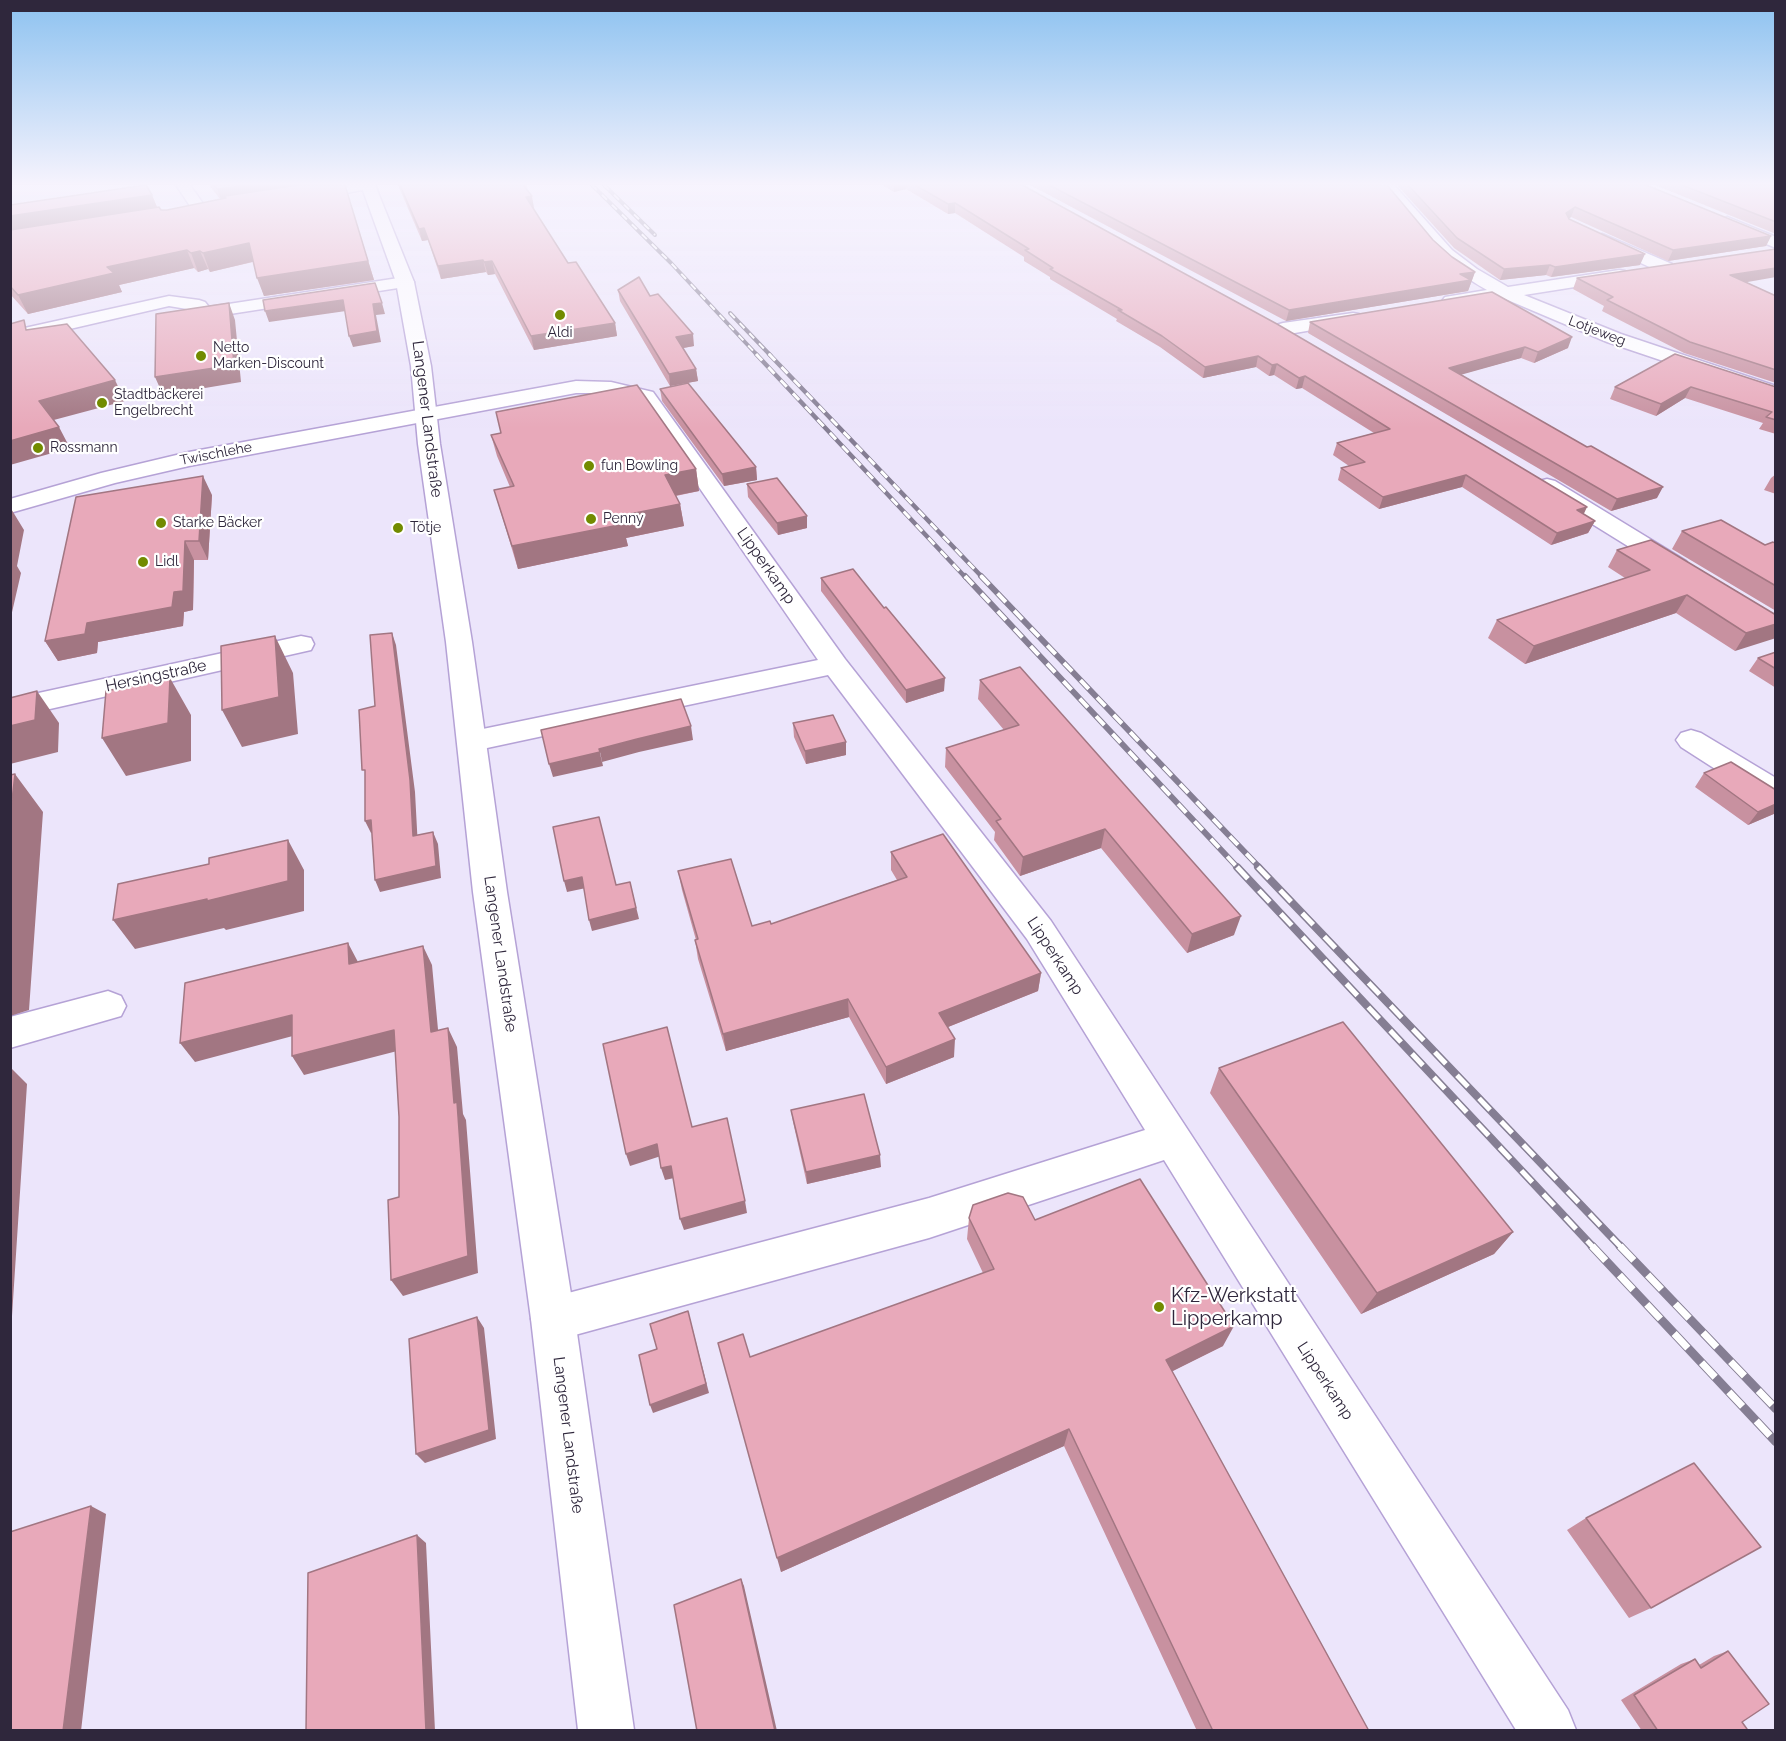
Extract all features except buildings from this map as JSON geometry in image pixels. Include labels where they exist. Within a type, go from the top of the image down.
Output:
[{"type":"street","name":"Langener Landstraße","points":[[399,266],[405,282],[420,358],[426,416],[473,741],[490,892],[553,1319],[606,1731]]},
{"type":"street","name":"Lotjeweg","points":[[1463,266],[1503,292],[1618,339],[1697,368],[1776,393]]},
{"type":"street","points":[[1662,266],[1666,268]]},
{"type":"street","points":[[1434,304],[1679,266]]},
{"type":"street","points":[[12,335],[162,302],[185,302],[199,306],[204,313],[405,282]]},
{"type":"street","points":[[1283,329],[1376,314]]},
{"type":"street","points":[[1265,319],[1313,347]]},
{"type":"street","name":"Lipperkamp","points":[[426,416],[576,387],[624,389],[646,396],[835,665],[1039,930],[1170,1140],[1548,1731]]},
{"type":"street","name":"Twischlehe","points":[[10,506],[109,478],[189,459],[426,416]]},
{"type":"street","points":[[1533,477],[1695,576]]},
{"type":"street","name":"Hersingstraße","points":[[10,709],[301,644]]},
{"type":"street","points":[[473,741],[835,665]]},
{"type":"street","points":[[1691,740],[1776,793]]},
{"type":"street","points":[[10,1033],[108,1006]]},
{"type":"street","points":[[553,1319],[929,1218],[1170,1140]]},
{"type":"railway","points":[[674,266],[758,356]]},
{"type":"railway","points":[[730,313],[771,356]]},
{"type":"railway","points":[[756,354],[966,578]]},
{"type":"railway","points":[[769,354],[983,578]]},
{"type":"railway","points":[[965,576],[1238,868]]},
{"type":"railway","points":[[981,576],[1260,868]]},
{"type":"railway","points":[[1237,867],[1593,1247]]},
{"type":"railway","points":[[1258,867],[1621,1247]]},
{"type":"railway","points":[[1592,1246],[1776,1442]]},
{"type":"railway","points":[[1620,1246],[1776,1409]]},
{"type":"place","name":"Aldi","points":[[560,315]]},
{"type":"place","name":"Netto Marken-Discount","points":[[201,356]]},
{"type":"place","name":"Stadtbäckerei Engelbrecht","points":[[102,403]]},
{"type":"place","name":"Rossmann","points":[[38,448]]},
{"type":"place","name":"fun Bowling","points":[[589,466]]},
{"type":"place","name":"Penny","points":[[591,519]]},
{"type":"place","name":"Starke Bäcker","points":[[161,523]]},
{"type":"place","name":"Tötje","points":[[398,528]]},
{"type":"place","name":"Lidl","points":[[143,562]]},
{"type":"place","name":"Kfz-Werkstatt Lipperkamp","points":[[1159,1307]]}]
